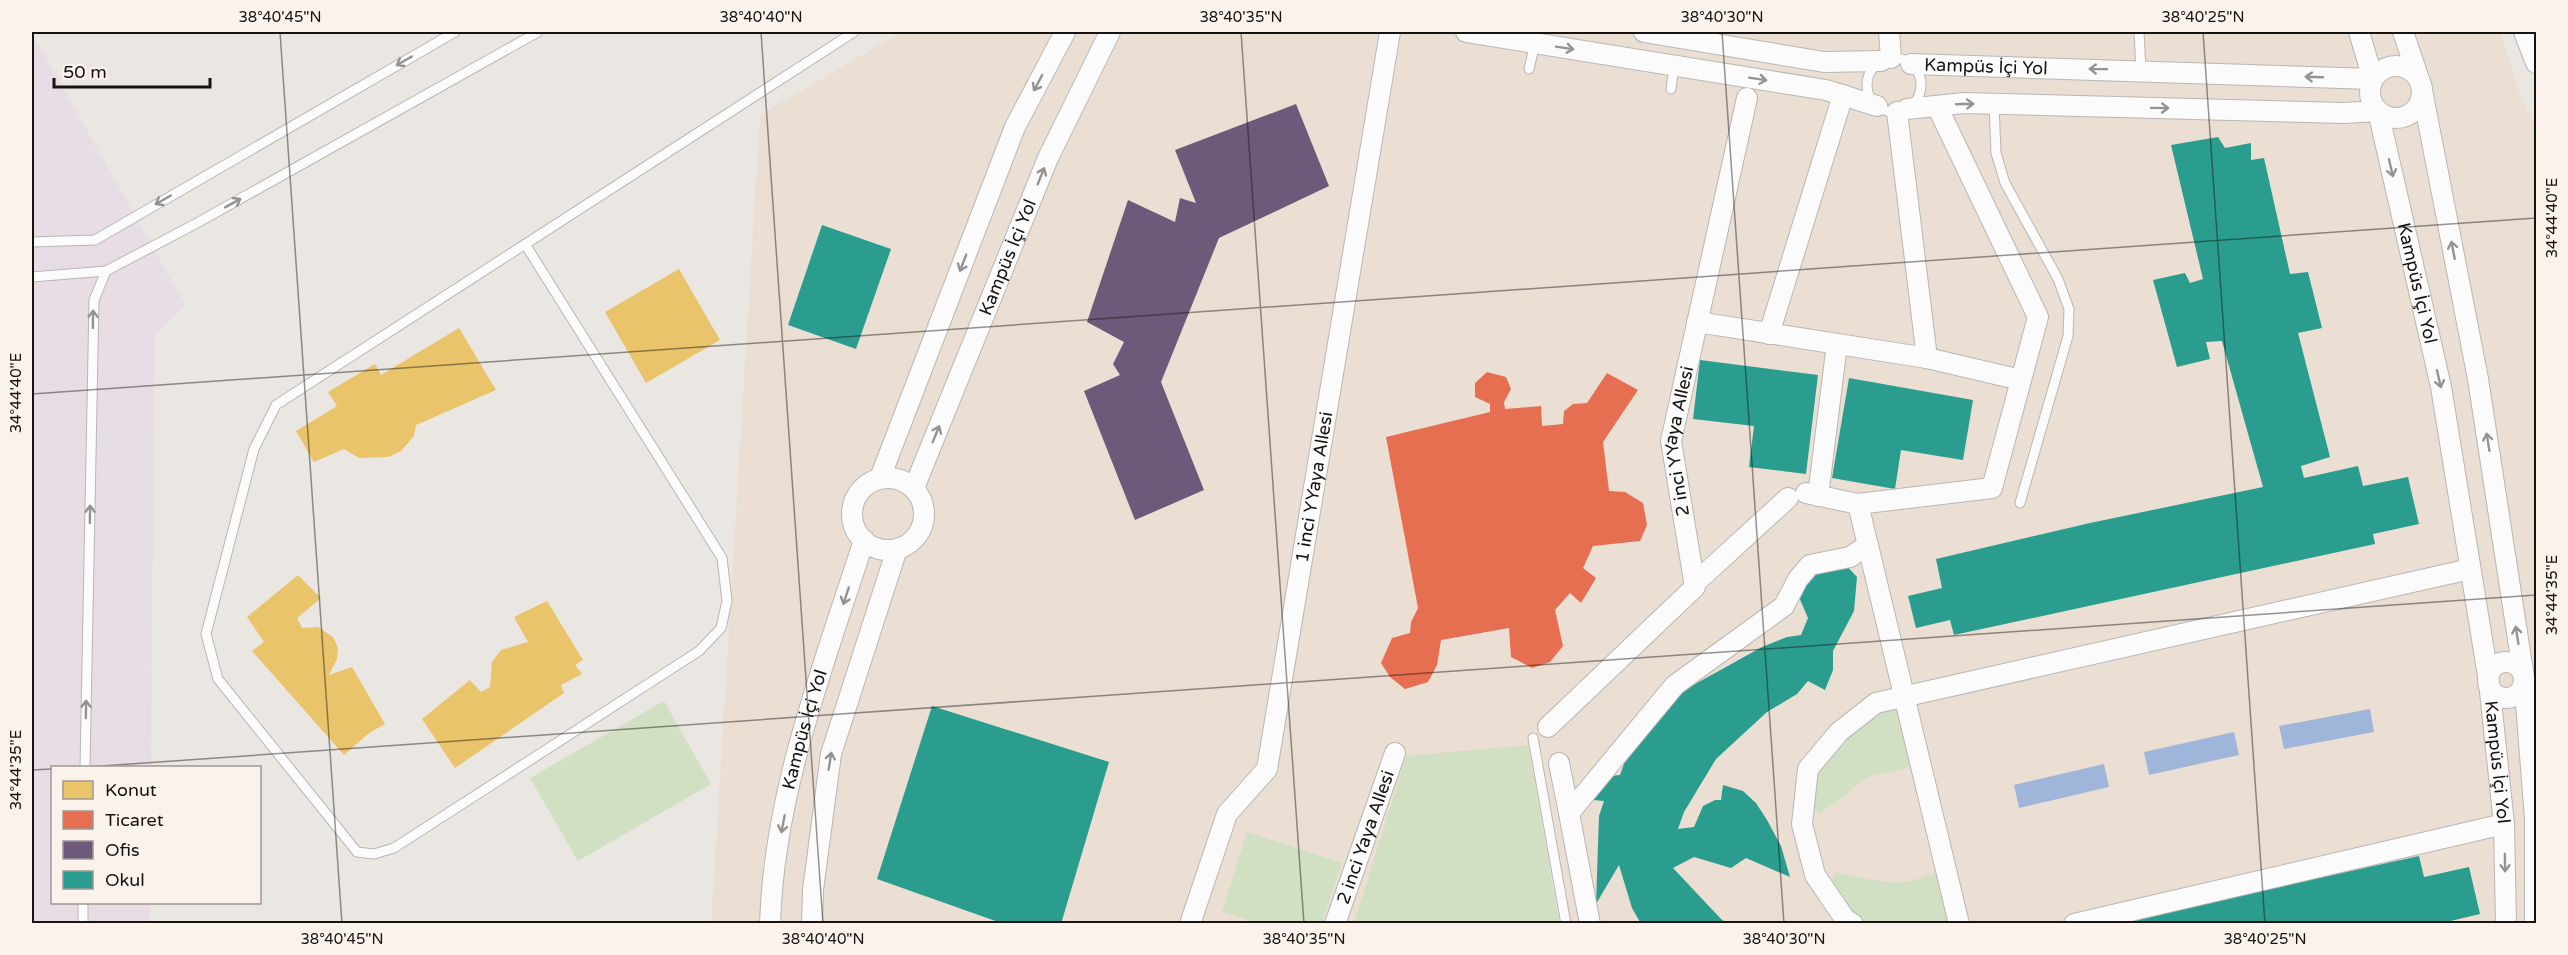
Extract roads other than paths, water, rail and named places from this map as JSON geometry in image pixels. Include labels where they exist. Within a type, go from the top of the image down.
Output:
[{"type":"street","points":[[880,478],[1015,127],[1065,32]]},
{"type":"street","name":"Kampüs İçi Yol","points":[[914,488],[1048,158],[1110,32]]},
{"type":"street","name":"1 inci YYaya Allesi","points":[[1190,924],[1227,814],[1267,768],[1390,32]]},
{"type":"street","points":[[1466,32],[1826,90],[1877,106]]},
{"type":"street","points":[[1644,32],[1824,62],[1886,59],[1889,32]]},
{"type":"street","points":[[2359,32],[2373,79],[2370,96],[2378,111],[2393,118],[2409,114],[2420,102],[2421,85],[2410,71],[2394,66],[2379,72],[2373,79]]},
{"type":"street","name":"Kampüs İçi Yol","points":[[2403,32],[2421,85],[2478,379],[2530,679],[2535,819],[2535,924]]},
{"type":"street","points":[[2524,32],[2536,63]]},
{"type":"street","points":[[1674,66],[1683,38]]},
{"type":"street","name":"Kampüs İçi Yol","points":[[1911,64],[2373,79]]},
{"type":"street","points":[[1768,334],[1843,96]]},
{"type":"street","name":"2 inci YYaya Allesi","points":[[1695,583],[1671,441],[1747,98]]},
{"type":"street","name":"Kampüs İçi Yol","points":[[1902,110],[1994,104],[2332,112],[2378,111],[2441,387],[2489,682],[2504,824],[2506,924]]},
{"type":"street","points":[[1804,495],[1858,504],[1992,488],[2038,317],[1937,106]]},
{"type":"street","points":[[1902,110],[1927,358]]},
{"type":"street","points":[[1697,322],[1927,358],[2021,380]]},
{"type":"street","points":[[1540,733],[1695,587],[1695,583],[1804,495],[1837,344]]},
{"type":"street","points":[[892,477],[914,488],[923,505],[923,524],[918,535],[909,544],[897,549],[885,550],[874,547],[864,540],[856,530],[852,517],[853,504],[859,493],[868,484],[880,478],[892,477]]},
{"type":"street","points":[[1858,504],[1959,924]]},
{"type":"street","name":"Kampüs İçi Yol","points":[[770,924],[771,886],[796,752],[864,540]]},
{"type":"street","points":[[1569,813],[1675,685],[1784,606],[1798,579],[1810,565],[1850,557],[1868,545]]},
{"type":"street","name":"Kampüs İçi Yol","points":[[812,924],[813,890],[831,754],[897,549]]},
{"type":"street","points":[[1853,924],[1845,919],[1815,875],[1803,824],[1808,769],[1839,732],[1876,703],[2470,569]]},
{"type":"street","points":[[2489,682],[2493,693],[2508,698],[2519,693],[2530,679],[2536,660]]},
{"type":"street","name":"2 inci Yaya Allesi","points":[[1335,924],[1395,753]]},
{"type":"street","points":[[1559,763],[1590,924]]},
{"type":"street","points":[[2073,924],[2504,824]]},
{"type":"lane","points":[[32,242],[95,240],[455,32]]},
{"type":"lane","points":[[32,277],[106,271],[197,223],[538,32]]},
{"type":"lane","points":[[525,244],[722,558],[727,601],[721,628],[699,651],[394,848],[374,854],[357,852],[218,679],[206,634],[254,449],[276,405],[525,244],[854,32]]},
{"type":"lane","points":[[2139,32],[2141,70]]},
{"type":"lane","points":[[1530,69],[1535,43]]},
{"type":"lane","points":[[1886,59],[1901,59],[1911,64],[1921,82],[1920,92],[1915,102],[1902,110],[1887,111],[1877,106],[1870,98],[1867,88],[1868,77],[1873,68],[1886,59]]},
{"type":"lane","points":[[1671,89],[1674,66]]},
{"type":"lane","points":[[1994,104],[1996,153],[2005,183],[2058,279],[2069,309],[2068,336],[2019,503]]},
{"type":"lane","points":[[85,766],[94,300],[106,271]]},
{"type":"lane","points":[[1540,733],[1566,924]]},
{"type":"lane","points":[[82,924],[83,904]]},
{"type":"water","points":[[2370,709],[2374,732],[2284,749],[2279,726]]},
{"type":"water","points":[[2234,732],[2239,755],[2149,775],[2144,752]]},
{"type":"water","points":[[2104,764],[2109,787],[2019,808],[2014,785]]}]
